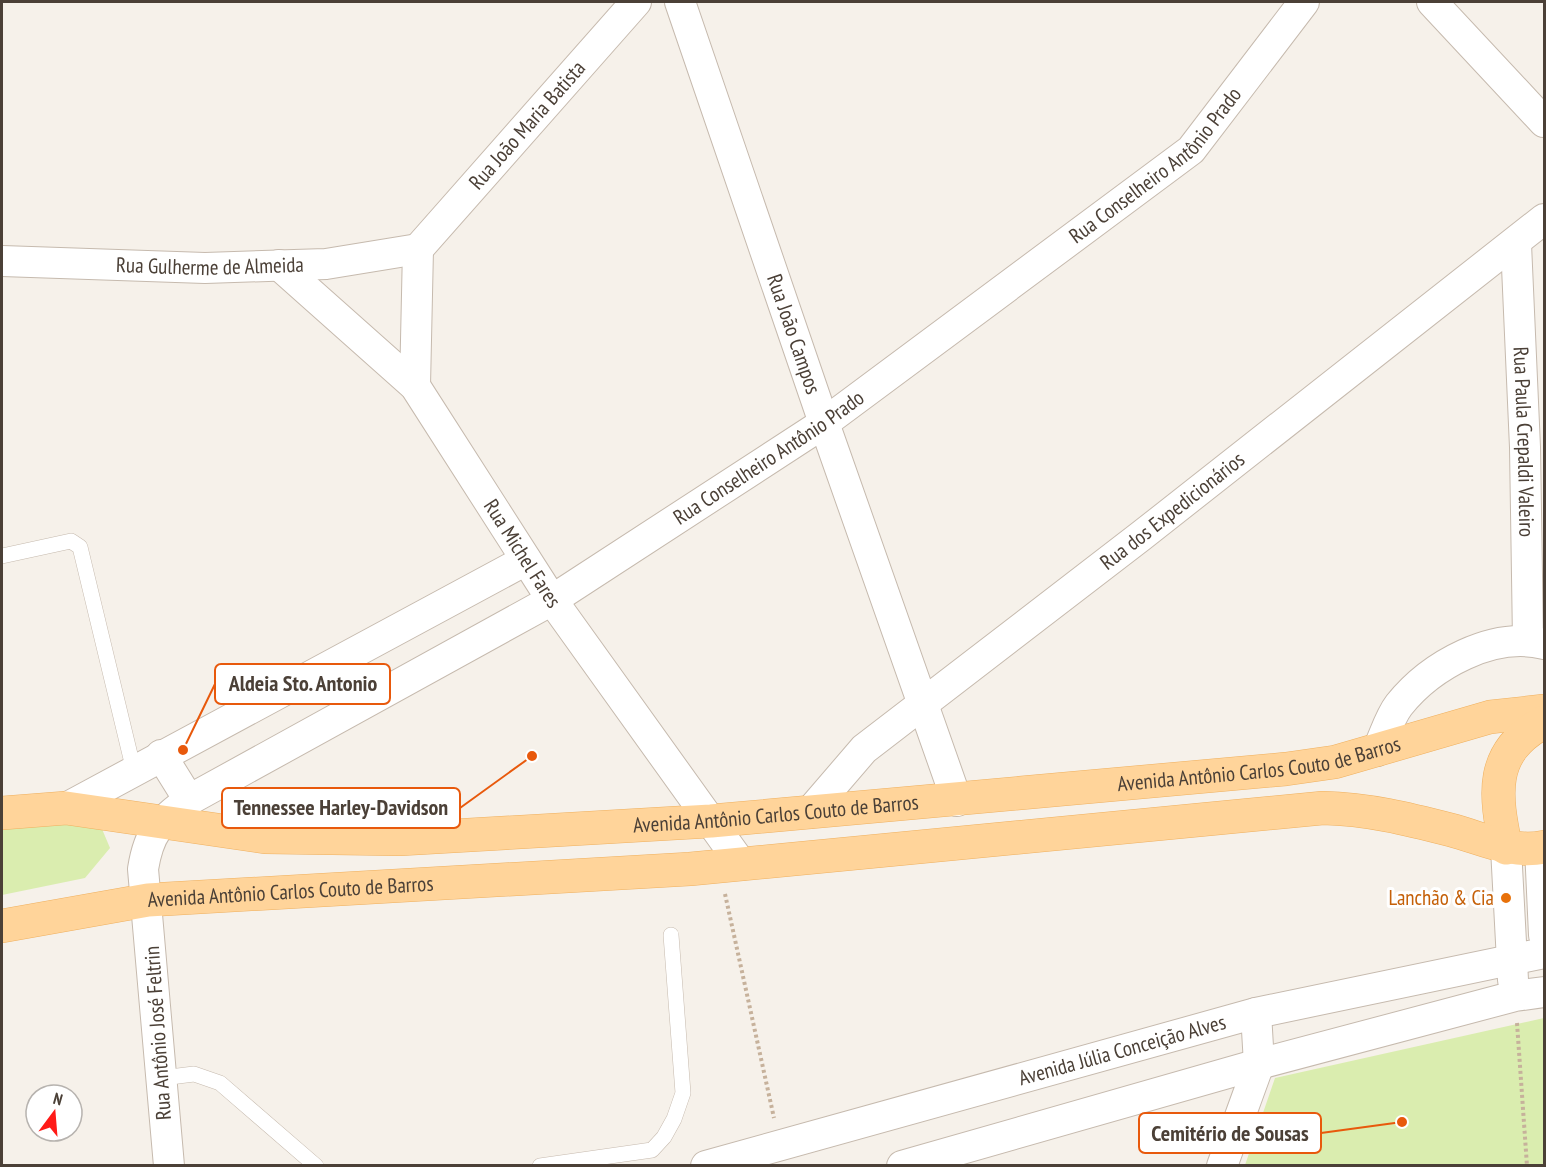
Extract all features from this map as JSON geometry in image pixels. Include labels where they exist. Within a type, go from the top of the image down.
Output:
[{"type":"main road","name":"Avenida Antônio Carlos Couto de Barros","points":[[2,813],[66,808],[96,810],[159,823],[265,837],[400,839],[711,821],[957,801],[1286,769],[1335,762],[1377,751],[1435,731],[1490,717],[1545,711]]},
{"type":"main road","points":[[1506,848],[1497,804],[1498,777],[1511,750],[1532,729],[1545,722]]},
{"type":"main road","name":"Avenida Antônio Carlos Couto de Barros","points":[[2,926],[148,900],[730,866],[1323,808],[1362,809],[1401,817],[1482,838],[1506,848],[1542,847]]},
{"type":"street","name":"Rua João Maria Batista","points":[[418,249],[636,2]]},
{"type":"street","name":"Rua João Campos","points":[[680,2],[922,706],[957,801]]},
{"type":"street","name":"Rua Conselheiro Antônio Prado","points":[[159,823],[189,800],[552,600],[824,423],[1191,150],[1304,2]]},
{"type":"street","points":[[1432,2],[1545,122]]},
{"type":"street","name":"Rua dos Expedicionários","points":[[809,813],[864,749],[1516,244],[1545,219]]},
{"type":"street","name":"Rua Paula Crepaldi Valeiro","points":[[1516,244],[1535,446],[1536,642]]},
{"type":"street","name":"Rua Gulherme de Almeida","points":[[2,261],[205,268],[326,264],[418,249]]},
{"type":"street","points":[[415,386],[418,249]]},
{"type":"street","name":"Rua Michel Fares","points":[[279,265],[415,386],[552,600],[711,821],[730,866]]},
{"type":"street","points":[[66,808],[526,560]]},
{"type":"street","points":[[1377,751],[1398,706],[1437,669],[1479,649],[1536,642]]},
{"type":"street","points":[[161,755],[189,800]]},
{"type":"street","name":"Rua Antônio José Feltrin","points":[[159,823],[144,860],[169,1166]]},
{"type":"street","points":[[1542,847],[1545,935]]},
{"type":"street","points":[[1506,848],[1515,996]]},
{"type":"street","name":"Avenida Júlia Conceição Alves","points":[[706,1166],[1256,1013],[1545,953]]},
{"type":"street","points":[[902,1166],[1259,1064],[1515,996],[1545,992]]},
{"type":"street","points":[[1222,1166],[1259,1064],[1256,1013]]},
{"type":"lane","points":[[2,556],[70,541],[80,547],[134,771]]},
{"type":"lane","points":[[540,1166],[652,1150],[664,1137],[682,1093],[671,935]]},
{"type":"lane","points":[[162,1078],[194,1074],[220,1083],[316,1166]]},
{"type":"path","points":[[730,866],[780,1145]]},
{"type":"path","points":[[1515,996],[1527,1166]]},
{"type":"green space","points":[[2,814],[102,829],[110,848],[85,878],[2,895]]},
{"type":"green space","points":[[1544,1018],[1544,1165],[1245,1165],[1275,1078]]},
{"type":"place","name":"Aldeia Sto. Antonio","points":[[183,750]]},
{"type":"place","name":"Tennessee Harley-Davidson","points":[[532,756]]},
{"type":"place","name":"Lanchão & Cia","points":[[1506,898]]},
{"type":"place","name":"Cemitério de Sousas","points":[[1402,1122]]}]
